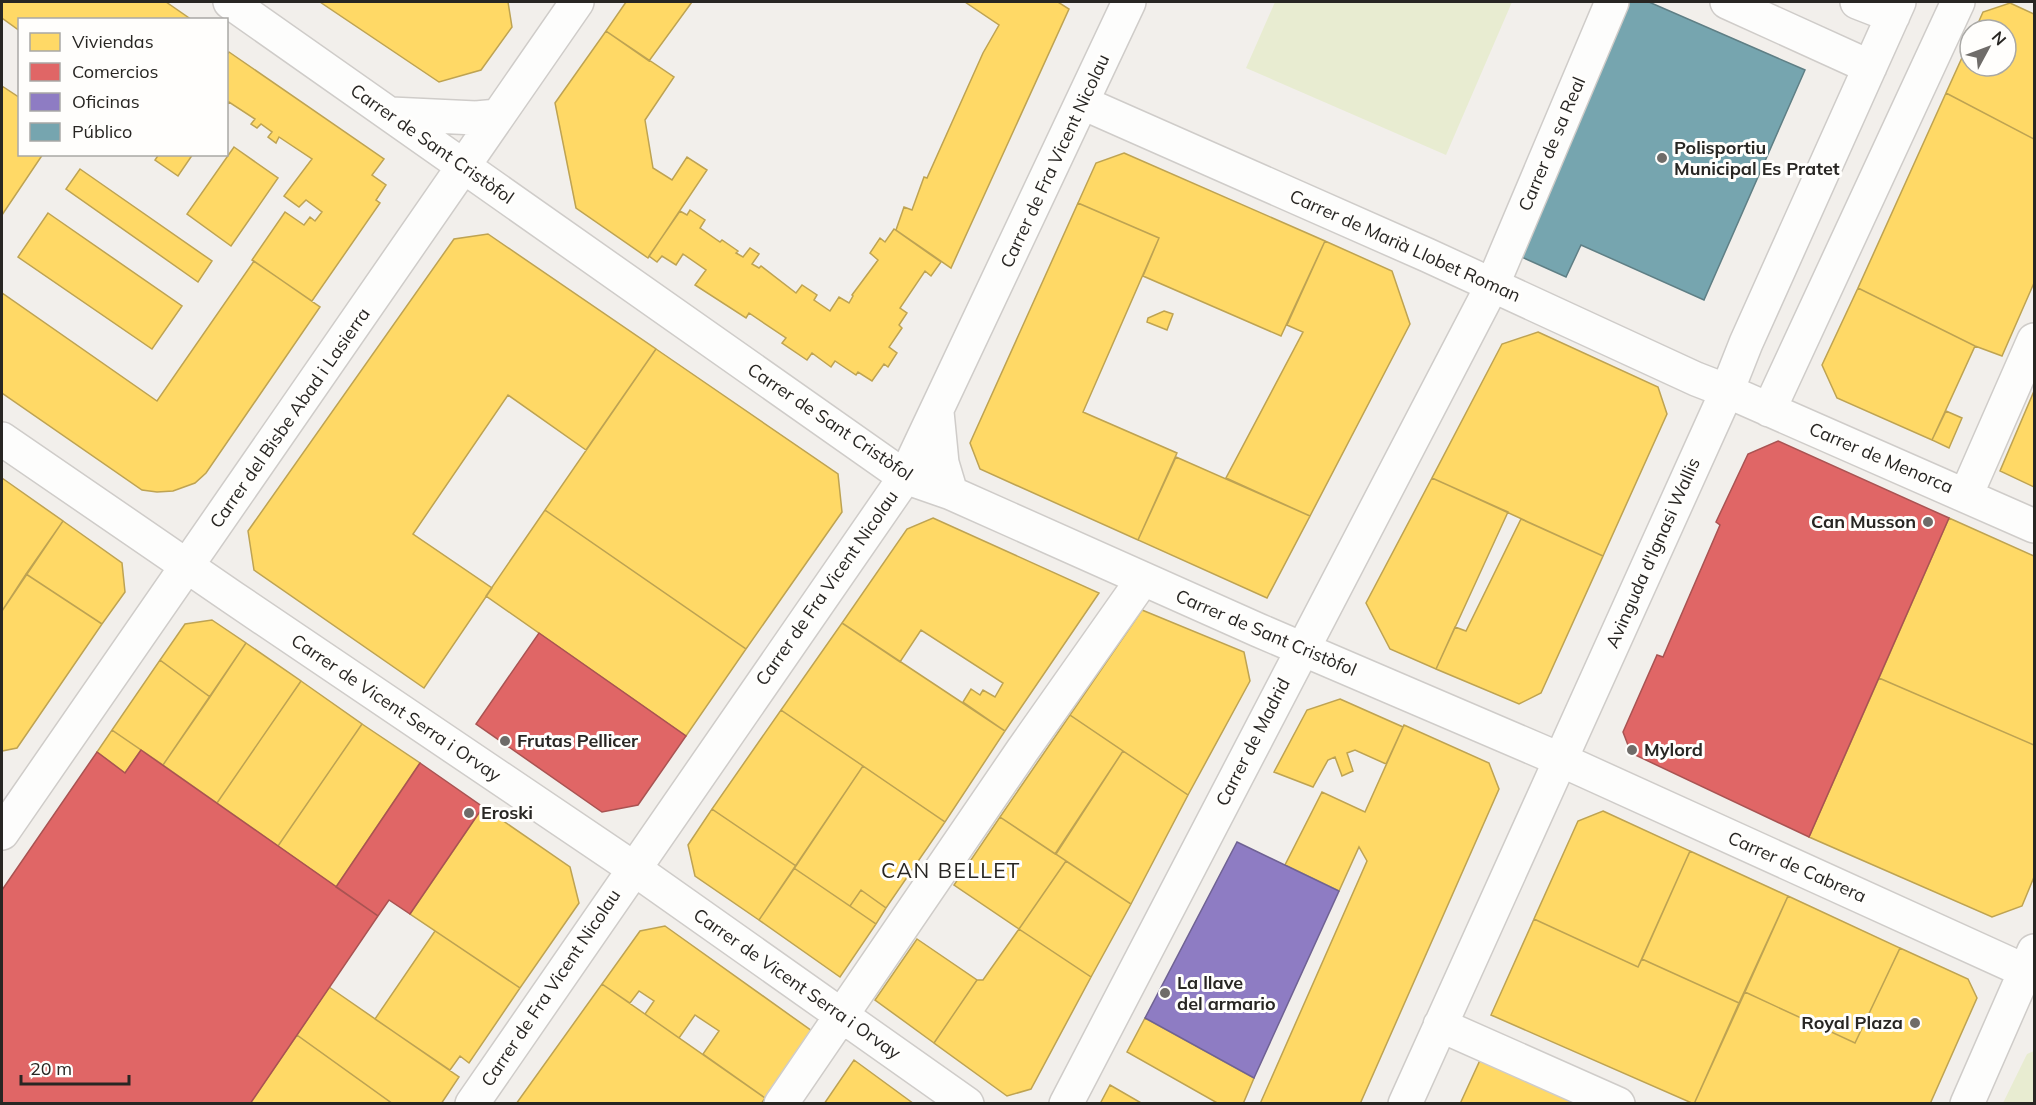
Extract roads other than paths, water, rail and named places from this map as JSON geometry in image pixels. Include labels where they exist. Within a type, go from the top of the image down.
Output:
[{"type":"street","name":"Carrer de Sant Cristòfol","points":[[230,2],[905,477],[951,493],[1302,649],[1559,759]]},
{"type":"street","name":"Carrer del Bisbe Abad i Lasierra","points":[[7,812],[187,566],[577,2]]},
{"type":"street","name":"Carrer de Fra Vicent Nicolau","points":[[472,1104],[905,477],[1129,2]]},
{"type":"street","name":"Carrer de sa Real","points":[[1492,286],[1612,2]]},
{"type":"street","points":[[1727,2],[1870,67]]},
{"type":"street","points":[[1857,2],[1896,9]]},
{"type":"street","points":[[1769,410],[1958,2]]},
{"type":"street","name":"Avinguda d'Ignasi Wallis","points":[[1405,1104],[1727,391],[1746,343],[1896,9]]},
{"type":"street","name":"Carrer de Marià Llobet Roman","points":[[1083,103],[1727,391]]},
{"type":"street","points":[[389,114],[476,118],[498,116]]},
{"type":"street","name":"Carrer de Madrid","points":[[1066,1104],[1492,286]]},
{"type":"street","points":[[1966,495],[2034,340]]},
{"type":"street","name":"Carrer de Menorca","points":[[1727,391],[2034,526]]},
{"type":"street","points":[[937,412],[942,463],[951,493]]},
{"type":"street","name":"Carrer de Vicent Serra i Orvay","points":[[2,439],[633,868],[967,1104]]},
{"type":"street","points":[[781,1104],[1022,751],[1143,579]]},
{"type":"street","name":"Carrer de Cabrera","points":[[1559,759],[2032,966]]},
{"type":"street","points":[[1967,1104],[2032,966]]},
{"type":"street","points":[[1440,1025],[1618,1104]]},
{"type":"place","name":"Polisportiu Municipal Es Pratet","points":[[1662,158]]},
{"type":"place","name":"Can Musson","points":[[1928,522]]},
{"type":"place","name":"Frutas Pellicer","points":[[505,741]]},
{"type":"place","name":"Mylord","points":[[1632,750]]},
{"type":"place","name":"Eroski","points":[[469,813]]},
{"type":"place","name":"La llave del armario","points":[[1165,993]]},
{"type":"place","name":"Royal Plaza","points":[[1915,1023]]},
{"type":"district","name":"CAN BELLET","points":[[951,871]]}]
